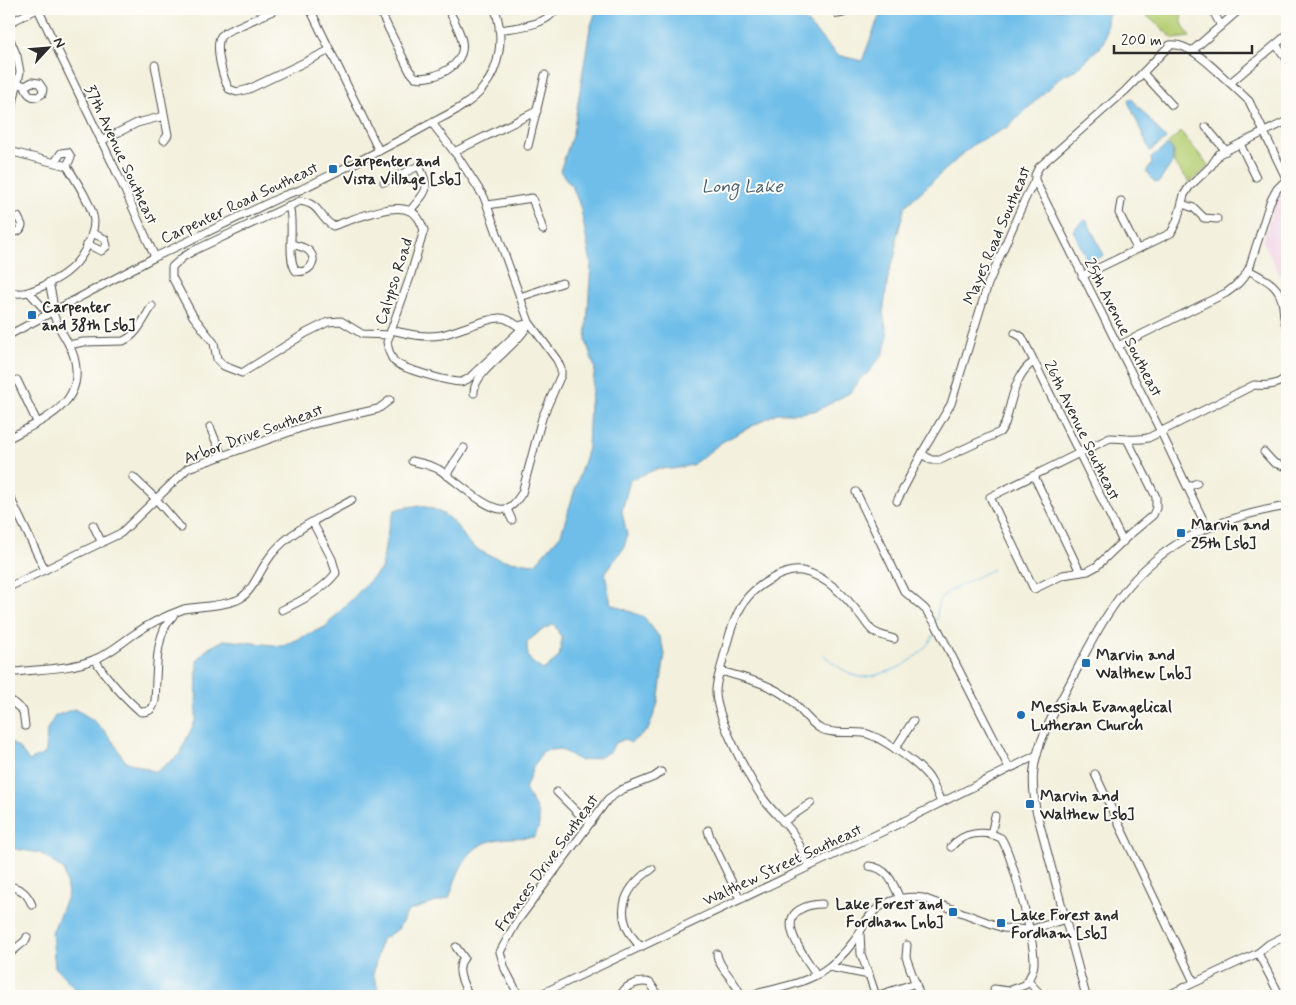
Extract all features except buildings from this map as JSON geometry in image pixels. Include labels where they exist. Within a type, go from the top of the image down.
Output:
[{"type":"street","points":[[9,23],[37,9]]},
{"type":"street","name":"37th Avenue Southeast","points":[[37,9],[102,140],[155,256]]},
{"type":"street","points":[[277,9],[221,36],[219,44],[221,68],[229,89],[237,92],[249,89],[330,50]]},
{"type":"street","points":[[310,9],[379,150]]},
{"type":"street","points":[[379,9],[409,70],[415,77],[422,78],[434,77],[450,68],[459,60],[463,41],[448,9]]},
{"type":"street","name":"Carpenter Road Southeast","points":[[9,335],[155,256],[285,194],[300,190],[468,103],[490,80],[497,60],[500,40],[495,9]]},
{"type":"street","points":[[499,30],[542,20],[556,9]]},
{"type":"street","points":[[836,9],[838,14],[843,13],[843,9]]},
{"type":"street","points":[[1212,9],[1221,26]]},
{"type":"street","points":[[1192,51],[1240,9]]},
{"type":"street","points":[[1230,82],[1287,35]]},
{"type":"street","points":[[9,37],[19,62],[21,85],[9,121]]},
{"type":"street","name":"Mayes Road Southeast","points":[[897,502],[952,402],[988,284],[1035,180],[1035,175],[1044,162],[1143,73],[1170,45],[1176,44],[1192,51],[1230,82],[1249,101],[1287,180]]},
{"type":"street","points":[[1276,45],[1287,59]]},
{"type":"street","points":[[155,65],[168,135],[164,140]]},
{"type":"street","points":[[1143,73],[1172,105]]},
{"type":"street","points":[[528,146],[545,75]]},
{"type":"street","points":[[454,152],[537,111]]},
{"type":"street","points":[[102,140],[137,123],[164,116]]},
{"type":"street","points":[[1082,276],[1171,233],[1189,186],[1211,166],[1219,154],[1287,121]]},
{"type":"street","points":[[412,461],[434,468],[446,475],[489,506],[507,509],[516,502],[522,493],[542,418],[561,375],[561,369],[557,360],[527,323],[520,297],[481,191],[432,123]]},
{"type":"street","points":[[1206,127],[1226,151]]},
{"type":"street","points":[[1240,144],[1256,177]]},
{"type":"street","points":[[9,151],[67,166],[93,215],[94,222],[87,244],[77,262],[68,272],[29,292],[9,292]]},
{"type":"street","points":[[55,162],[61,153],[68,152],[71,157],[67,166]]},
{"type":"street","points":[[384,182],[419,166],[428,182],[427,190],[410,211],[391,208],[333,226],[316,207],[306,202],[289,205],[195,250],[183,257],[172,267],[172,277],[193,316],[214,343],[217,359],[224,366],[242,373],[300,336],[328,322],[342,321],[362,334],[390,332],[432,336],[459,330],[496,317],[508,319],[518,326],[527,323]]},
{"type":"street","name":"25th Avenue Southeast","points":[[1035,180],[1207,528]]},
{"type":"street","points":[[1118,346],[1235,287],[1244,278],[1248,270],[1270,202],[1277,189],[1287,180]]},
{"type":"street","points":[[488,206],[532,198],[543,230]]},
{"type":"street","points":[[1121,201],[1119,212],[1137,249]]},
{"type":"street","points":[[1182,204],[1194,208],[1204,218],[1217,220]]},
{"type":"street","points":[[289,205],[292,213],[292,244]]},
{"type":"street","name":"Calypso Road","points":[[390,332],[410,277],[424,230],[418,218],[410,211]]},
{"type":"street","points":[[9,217],[18,217],[22,225],[20,230],[16,232],[9,226]]},
{"type":"street","points":[[87,244],[101,251],[108,246],[105,239],[92,233]]},
{"type":"street","points":[[1248,270],[1274,285],[1283,306],[1283,318],[1287,327]]},
{"type":"street","points":[[9,438],[53,414],[65,404],[74,388],[76,372],[74,357],[52,312],[54,303],[48,282]]},
{"type":"street","points":[[520,297],[562,283]]},
{"type":"street","points":[[29,292],[45,310],[52,312]]},
{"type":"street","points":[[69,345],[83,342],[123,341],[128,339],[135,333],[152,306]]},
{"type":"street","points":[[390,332],[387,342],[394,361],[429,376],[463,382],[527,323]]},
{"type":"street","points":[[474,393],[474,386],[480,375],[522,336],[527,323]]},
{"type":"street","name":"26th Avenue Southeast","points":[[1015,333],[1022,337],[1122,542]]},
{"type":"street","points":[[922,454],[931,460],[940,460],[1000,432],[1005,424],[1020,374],[1028,365],[1034,362]]},
{"type":"street","points":[[1127,439],[1156,498],[1156,508],[1153,515],[1097,566],[1088,571],[1063,575],[1034,590],[990,497],[1110,438],[1127,439],[1137,440],[1148,438],[1254,385],[1272,385],[1284,380],[1287,376]]},
{"type":"street","points":[[17,380],[37,422]]},
{"type":"street","name":"Arbor Drive Southeast","points":[[9,587],[121,533],[188,468],[312,424],[378,409],[390,400]]},
{"type":"street","points":[[210,427],[222,456]]},
{"type":"street","points":[[446,475],[464,448]]},
{"type":"street","points":[[1264,452],[1274,463],[1287,467]]},
{"type":"street","points":[[1034,476],[1080,572]]},
{"type":"street","points":[[133,477],[155,498],[181,528]]},
{"type":"street","points":[[1188,487],[1197,483]]},
{"type":"street","points":[[856,492],[904,591],[925,609],[935,623],[1009,768]]},
{"type":"street","points":[[9,494],[45,570]]},
{"type":"street","points":[[9,672],[84,663],[113,650],[147,626],[184,609],[226,603],[241,597],[250,588],[280,545],[298,531],[352,500]]},
{"type":"street","points":[[1086,996],[1036,810],[1033,780],[1041,741],[1094,638],[1119,598],[1134,580],[1158,558],[1183,540],[1207,528],[1240,515],[1287,506]]},
{"type":"street","points":[[507,509],[512,520]]},
{"type":"street","points":[[282,610],[306,598],[336,573],[332,559],[312,523]]},
{"type":"street","points":[[93,525],[102,543]]},
{"type":"street","points":[[809,866],[792,833],[759,792],[739,755],[719,711],[716,693],[717,677],[720,673],[733,625],[750,593],[776,578],[795,571],[811,574],[830,584],[851,604],[871,630],[894,639]]},
{"type":"street","points":[[95,659],[106,676],[132,705],[141,712],[150,710],[154,706],[155,701],[158,652],[163,632],[168,620],[175,614]]},
{"type":"street","points":[[720,673],[724,672],[768,686],[789,699],[812,723],[824,730],[867,734],[877,738],[895,749],[926,774],[940,802]]},
{"type":"street","points":[[9,699],[23,711],[25,726]]},
{"type":"street","points":[[895,749],[914,721]]},
{"type":"street","name":"Walthew Street Southeast","points":[[537,996],[1037,755]]},
{"type":"street","name":"Frances Drive Southeast","points":[[519,996],[505,969],[500,952],[516,923],[608,799],[622,790],[654,777],[661,772]]},
{"type":"street","points":[[1095,774],[1194,982]]},
{"type":"street","points":[[557,792],[578,813],[591,822]]},
{"type":"street","points":[[783,822],[811,803]]},
{"type":"street","points":[[992,835],[995,816]]},
{"type":"street","points":[[708,830],[710,838],[740,899]]},
{"type":"street","points":[[951,847],[963,837],[980,834],[1001,838],[1006,848],[1029,930],[1034,963],[1028,981],[1025,984],[1008,990],[994,989]]},
{"type":"street","points":[[869,866],[887,872],[900,899]]},
{"type":"street","points":[[641,947],[631,937],[627,929],[622,909],[636,883],[652,869]]},
{"type":"street","points":[[9,886],[23,890],[32,905]]},
{"type":"street","points":[[747,996],[787,987],[816,974],[844,954],[865,922],[879,908],[900,899],[924,898],[997,927],[1029,930],[1066,919]]},
{"type":"street","points":[[816,974],[794,936],[790,924],[791,919],[798,910],[813,904],[822,904]]},
{"type":"street","points":[[860,932],[862,954],[876,996],[916,982]]},
{"type":"street","points":[[1166,996],[1258,953],[1269,944],[1287,935]]},
{"type":"street","points":[[9,954],[22,944],[27,937]]},
{"type":"street","points":[[907,945],[906,957],[920,996]]},
{"type":"street","points":[[456,947],[464,958],[459,964],[460,972],[469,996]]},
{"type":"street","points":[[1258,953],[1280,996]]},
{"type":"street","points":[[717,954],[717,961],[735,983],[741,996]]},
{"type":"street","points":[[828,966],[869,975]]},
{"type":"street","points":[[622,996],[622,992],[641,981],[650,983],[659,996]]},
{"type":"street","points":[[1028,981],[1042,996]]},
{"type":"shaded area","points":[[1287,184],[1287,290],[1263,241],[1276,200]]},
{"type":"green space","points":[[1139,9],[1185,9],[1181,20],[1190,37],[1174,39]]},
{"type":"green space","points":[[1181,132],[1209,166],[1190,182],[1174,164],[1174,151],[1168,143]]},
{"type":"water","name":"Long Lake","points":[[597,9],[798,9],[801,16],[837,55],[862,61],[882,9],[1109,9],[1104,43],[1077,69],[1062,76],[1008,127],[974,144],[905,206],[896,240],[896,253],[889,271],[883,313],[888,336],[883,354],[851,392],[818,410],[801,413],[777,413],[722,442],[692,465],[672,469],[659,468],[630,480],[622,511],[627,536],[624,548],[605,573],[611,604],[644,617],[660,638],[665,654],[658,703],[648,730],[630,743],[625,739],[614,744],[611,751],[599,757],[581,761],[560,749],[543,751],[533,768],[525,789],[539,818],[539,824],[534,837],[501,839],[482,845],[468,856],[463,864],[449,898],[408,911],[398,929],[381,940],[373,974],[381,996],[82,996],[55,967],[52,933],[68,894],[64,870],[40,853],[9,848],[9,741],[19,748],[29,761],[46,753],[47,730],[55,716],[74,709],[91,719],[104,730],[125,761],[156,772],[179,755],[196,719],[197,661],[207,649],[224,640],[283,646],[325,627],[381,569],[389,525],[395,510],[417,506],[438,511],[451,520],[474,547],[488,555],[503,560],[535,564],[561,534],[588,448],[590,405],[595,368],[586,341],[591,264],[581,209],[573,188],[560,171],[573,133],[590,28]],"holes":[[[554,624],[562,639],[559,657],[543,670],[530,659],[527,642],[539,632]]]},
{"type":"water","points":[[1131,98],[1166,139],[1150,151],[1128,101]]},
{"type":"water","points":[[1168,145],[1173,152],[1172,163],[1159,182],[1155,182],[1146,171],[1152,164],[1151,158]]},
{"type":"water","points":[[1084,220],[1087,221],[1104,255],[1091,262],[1087,260],[1073,230]]},
{"type":"waterway","points":[[937,621],[938,602],[947,592],[993,569]]},
{"type":"waterway","points":[[823,654],[835,665],[859,677],[876,675],[891,671],[907,663],[927,645],[935,631]]},
{"type":"place","name":"Carpenter and Vista Village [sb]","points":[[333,169]]},
{"type":"place","name":"Carpenter and 38th [sb]","points":[[32,315]]},
{"type":"place","name":"Marvin and 25th [sb]","points":[[1181,533]]},
{"type":"place","name":"Marvin and Walthew [nb]","points":[[1086,663]]},
{"type":"place","name":"Messiah Evangelical Lutheran Church","points":[[1021,715]]},
{"type":"place","name":"Marvin and Walthew [sb]","points":[[1030,804]]},
{"type":"place","name":"Lake Forest and Fordham [nb]","points":[[953,912]]},
{"type":"place","name":"Lake Forest and Fordham [sb]","points":[[1001,923]]}]
